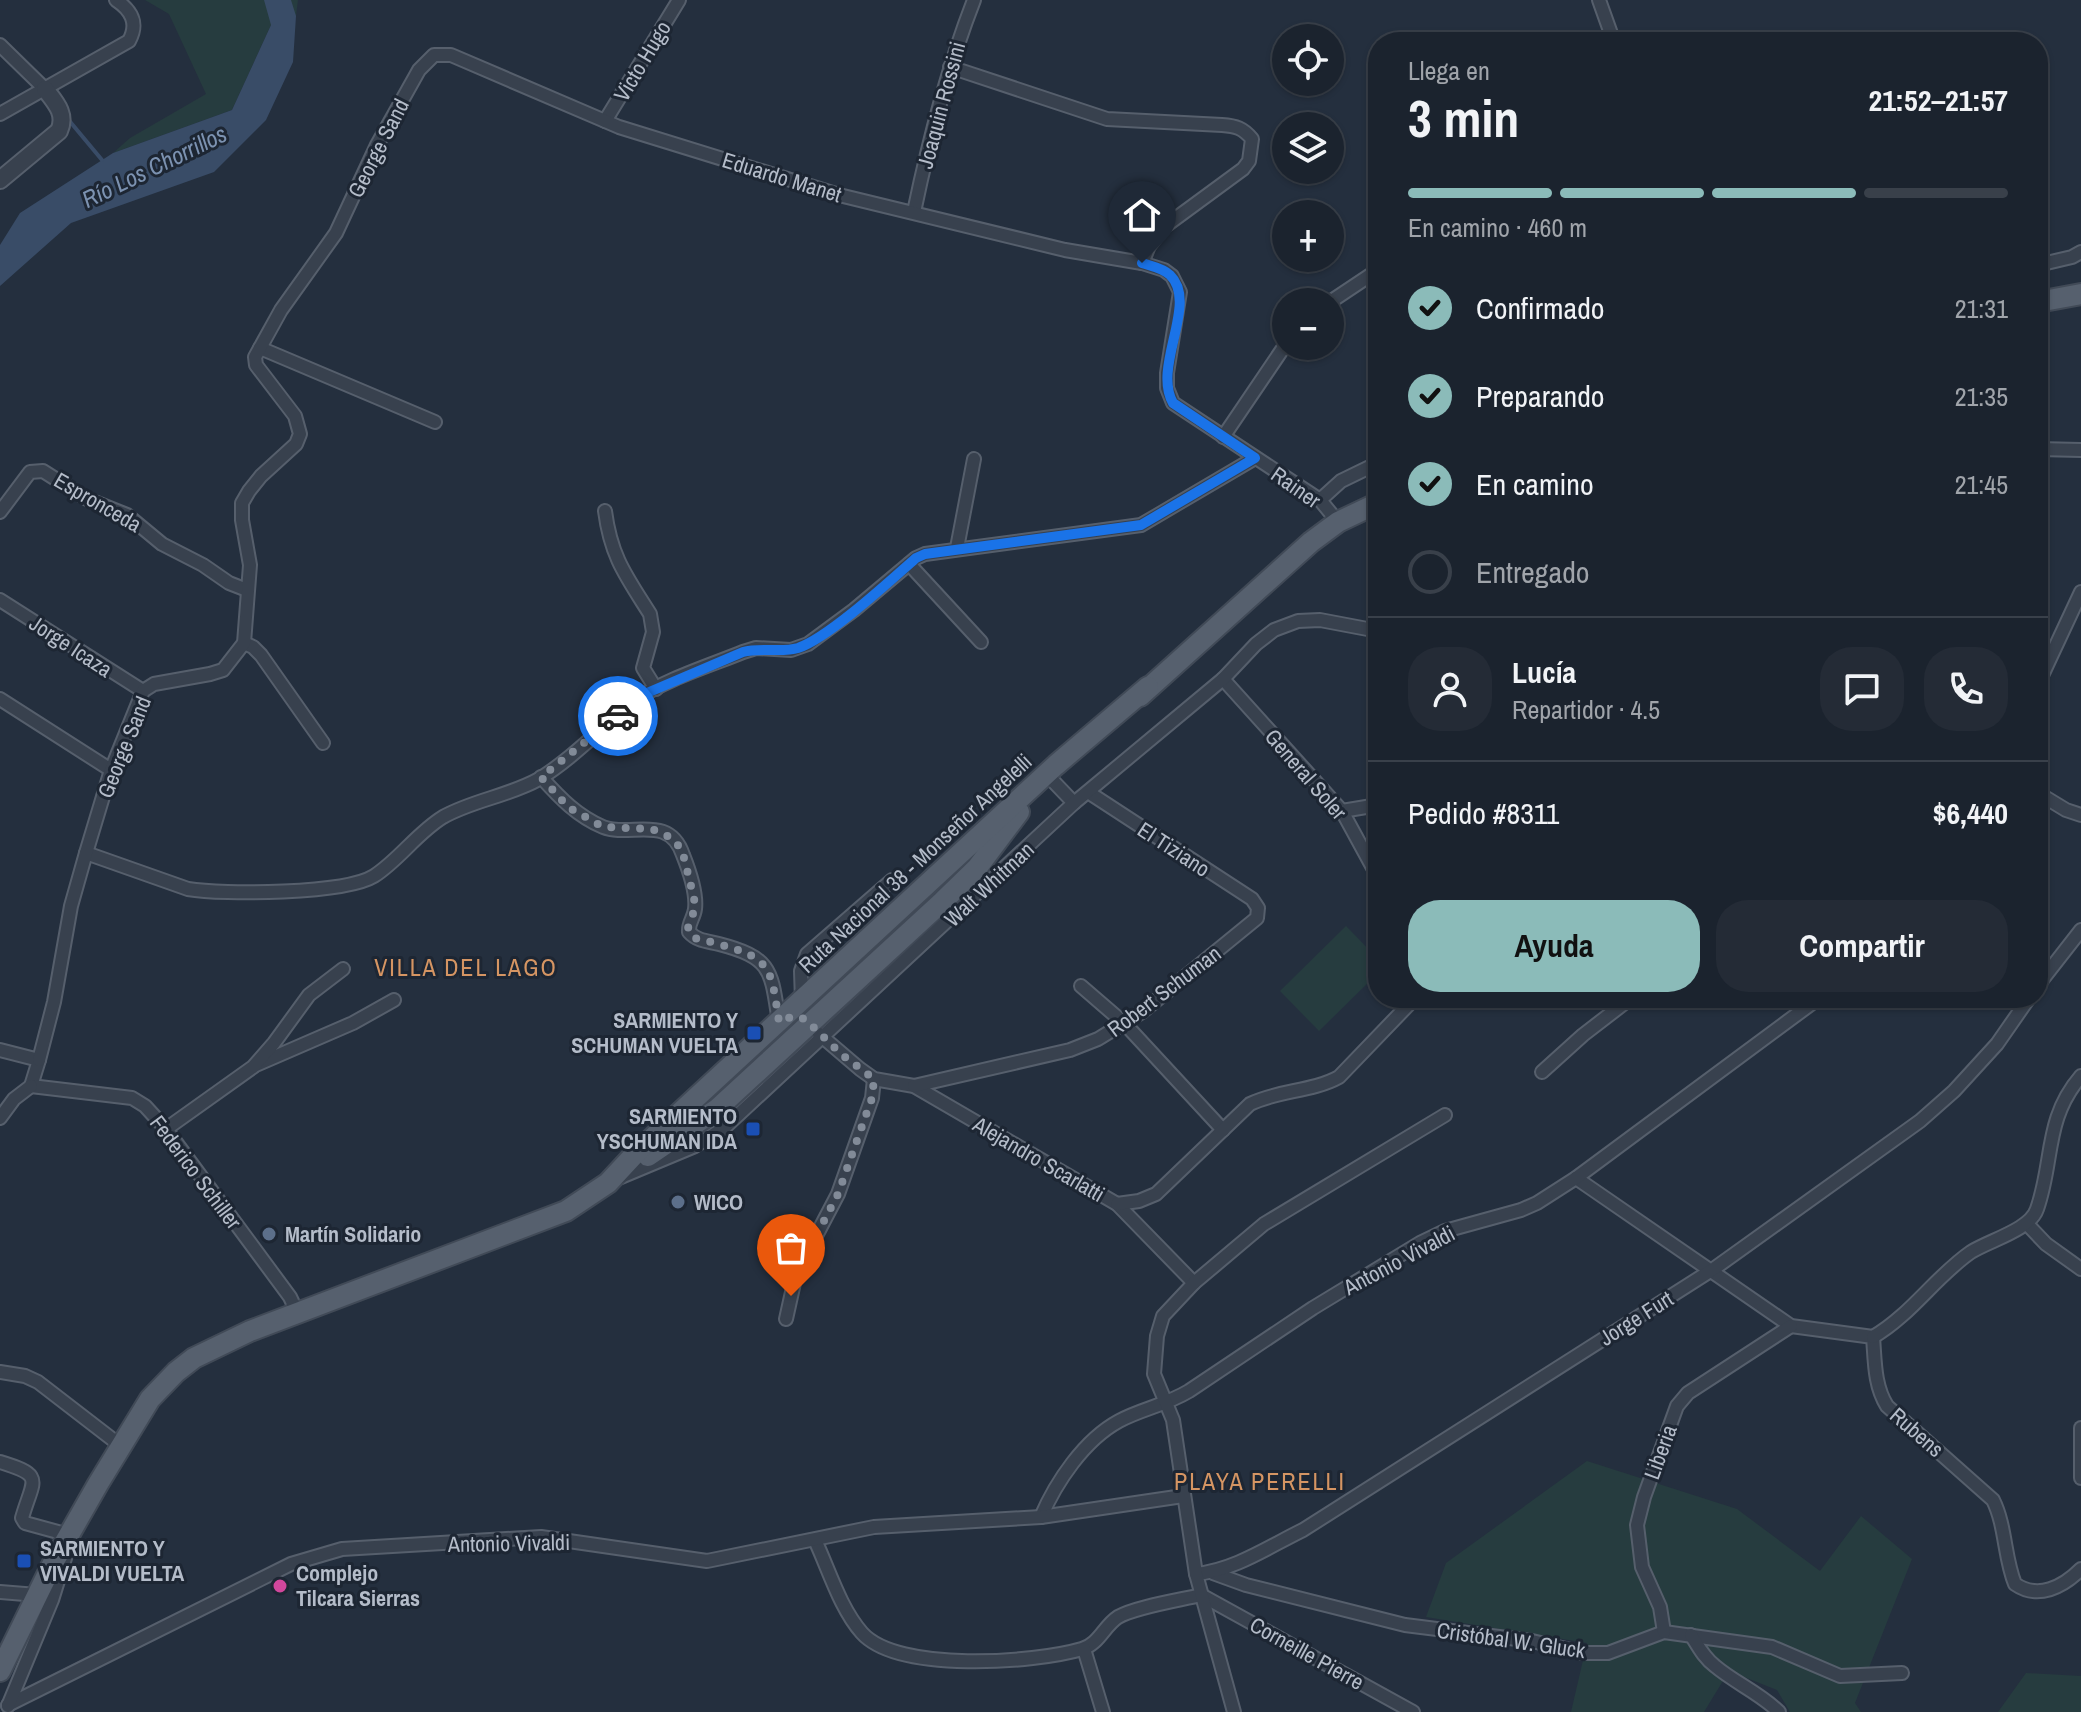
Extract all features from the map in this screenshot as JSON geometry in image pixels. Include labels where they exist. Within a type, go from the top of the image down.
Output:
[{"type":"main road","points":[[2048,301],[2080,299]]},
{"type":"main road","name":"Ruta Nacional 38 - Monseñor Angelelli","points":[[611,1180],[634,1155],[1077,747],[1277,571],[1338,522],[1368,508]]},
{"type":"main road","name":"Ruta Nacional 38 - Monseñor Angelelli","points":[[0,1671],[72,1529],[121,1446],[163,1384],[194,1358],[297,1312],[540,1222],[584,1201],[707,1117],[817,1030],[977,868],[1015,816],[1148,687]]},
{"type":"main road","points":[[817,1030],[808,1009],[813,999],[909,911],[928,883]]},
{"type":"main road","points":[[779,1022],[793,1016],[817,1030]]},
{"type":"street","points":[[0,114],[129,41],[134,28],[133,18],[126,7],[116,0]]},
{"type":"street","name":"Victo Hugo","points":[[605,121],[679,0]]},
{"type":"street","name":"Joaquin Rossini","points":[[914,212],[930,135],[974,0]]},
{"type":"street","points":[[1599,0],[1610,32]]},
{"type":"street","points":[[0,45],[45,89],[60,110],[62,125],[0,180]]},
{"type":"street","name":"Eduardo Manet","points":[[434,55],[451,55],[605,121],[839,195],[1065,250],[1142,263]]},
{"type":"street","name":"George Sand","points":[[260,348],[281,310],[336,233],[377,145],[419,70],[434,55]]},
{"type":"street","points":[[950,67],[1107,119],[1237,126],[1252,139],[1249,161],[1243,169],[1164,227],[1149,246],[1142,263]]},
{"type":"street","points":[[2048,263],[2081,252]]},
{"type":"street","name":"Rainer","points":[[1142,263],[1172,276],[1180,292],[1167,373],[1173,403],[1320,500],[1338,522]]},
{"type":"street","points":[[1344,293],[1368,277]]},
{"type":"street","points":[[323,743],[261,655],[244,643],[250,565],[242,503],[261,476],[296,444],[300,434],[295,416],[256,365],[255,357],[260,348],[435,422]]},
{"type":"street","points":[[1223,437],[1275,360]]},
{"type":"street","points":[[2048,449],[2081,450]]},
{"type":"street","points":[[86,853],[188,889],[206,892],[246,893],[346,885],[373,877],[441,818],[541,777],[640,697],[743,652],[756,648],[791,650],[808,644],[925,554],[1141,525],[1255,458]]},
{"type":"street","points":[[957,548],[974,459]]},
{"type":"street","points":[[1320,500],[1341,481],[1368,468]]},
{"type":"street","name":"Espronceda","points":[[0,512],[30,472],[43,471],[87,499],[134,519],[162,544],[203,565],[229,583],[247,590]]},
{"type":"street","points":[[605,511],[608,537],[617,563],[653,623],[643,668],[656,689]]},
{"type":"street","points":[[909,564],[981,642]]},
{"type":"street","points":[[2048,663],[2081,592]]},
{"type":"street","name":"Jorge Icaza","points":[[0,600],[143,691]]},
{"type":"street","name":"Walt Whitman","points":[[817,1030],[1074,803],[1223,679],[1274,630],[1298,621],[1320,620],[1368,629]]},
{"type":"street","name":"George Sand","points":[[39,1060],[54,1002],[71,906],[111,770],[143,691],[154,684],[223,670],[244,643]]},
{"type":"street","name":"General Soler","points":[[1223,679],[1342,811],[1368,859]]},
{"type":"street","points":[[0,699],[111,770]]},
{"type":"street","points":[[541,777],[568,807],[603,827],[652,829],[672,838],[682,850],[694,898],[695,908],[689,932],[699,940],[738,950],[766,965],[771,974],[779,1022]]},
{"type":"street","points":[[1052,780],[1074,803]]},
{"type":"street","name":"El Tiziano","points":[[1088,792],[1252,899],[1258,908]]},
{"type":"street","points":[[2048,799],[2081,815]]},
{"type":"street","points":[[1342,811],[1368,807]]},
{"type":"street","points":[[802,1001],[801,971],[807,954],[892,880]]},
{"type":"street","name":"Robert Schuman","points":[[914,1086],[1070,1050],[1098,1039],[1125,1024],[1249,926],[1257,918],[1258,908]]},
{"type":"street","points":[[2048,972],[2081,930]]},
{"type":"street","points":[[253,1067],[309,995],[343,969]]},
{"type":"street","points":[[1081,986],[1125,1024],[1223,1130]]},
{"type":"street","points":[[166,1129],[253,1067],[353,1023],[394,1000]]},
{"type":"street","points":[[1117,1204],[1139,1201],[1156,1194],[1250,1104],[1267,1096],[1327,1084],[1339,1077],[1405,1008]]},
{"type":"street","points":[[1542,1072],[1618,1008]]},
{"type":"street","name":"Antonio Vivaldi","points":[[1041,1517],[1051,1494],[1086,1448],[1118,1421],[1167,1404],[1313,1308],[1420,1243],[1445,1231],[1529,1207],[1576,1178],[1806,1008]]},
{"type":"street","name":"Jorge Furt","points":[[1196,1574],[1213,1573],[1303,1530],[1710,1271],[1920,1121],[1954,1091],[1997,1044],[2022,1008]]},
{"type":"street","name":"Alejandro Scarlatti","points":[[817,1030],[874,1079],[914,1086],[1117,1204],[1194,1283]]},
{"type":"street","points":[[0,1050],[39,1060],[31,1086],[14,1099],[0,1118]]},
{"type":"street","points":[[1576,1178],[1791,1326],[1873,1337],[1890,1327],[1968,1255],[2027,1224],[2037,1211],[2054,1122],[2063,1101],[2081,1076]]},
{"type":"street","points":[[786,1319],[796,1274],[838,1194],[872,1098],[874,1079]]},
{"type":"street","name":"Federico Schiller","points":[[31,1086],[132,1098],[145,1106],[166,1129],[290,1297],[297,1312]]},
{"type":"street","points":[[1234,1712],[1196,1574],[1173,1420],[1154,1374],[1157,1336],[1163,1316],[1194,1283],[1264,1224],[1445,1115]]},
{"type":"street","points":[[2027,1224],[2046,1244],[2081,1269]]},
{"type":"street","name":"Liberia","points":[[1664,1632],[1660,1607],[1642,1567],[1637,1525],[1677,1406],[1688,1393],[1791,1326]]},
{"type":"street","name":"Rubens","points":[[1873,1337],[1880,1395],[1887,1406],[1993,1500],[1999,1512],[2015,1584],[2032,1591],[2053,1589],[2068,1582],[2081,1569]]},
{"type":"street","points":[[0,1372],[25,1376],[38,1382],[121,1446]]},
{"type":"street","points":[[2081,1428],[2081,1478]]},
{"type":"street","points":[[0,1462],[24,1470],[33,1480],[22,1518],[25,1523],[72,1529],[52,1600],[6,1708]]},
{"type":"street","name":"Antonio Vivaldi","points":[[6,1708],[291,1564],[342,1549],[541,1537],[707,1561],[874,1527],[1041,1517],[1183,1496]]},
{"type":"street","points":[[815,1540],[851,1618],[863,1634],[877,1645],[899,1653],[945,1660],[992,1662],[1084,1649],[1096,1642],[1121,1615],[1201,1595]]},
{"type":"street","name":"Cristóbal W. Gluck","points":[[1213,1573],[1246,1585],[1405,1625],[1532,1641],[1583,1653],[1608,1653],[1664,1632],[1772,1647],[1840,1676],[1902,1673]]},
{"type":"street","points":[[0,1592],[37,1595]]},
{"type":"street","name":"Corneille Pierre","points":[[1201,1595],[1413,1712]]},
{"type":"street","points":[[1691,1635],[1705,1658],[1716,1668],[1765,1699],[1779,1712]]},
{"type":"street","points":[[1084,1649],[1103,1712]]},
{"type":"green space","points":[[145,0],[298,0],[296,16],[271,25],[232,110],[113,153],[130,138],[206,94],[169,14]]},
{"type":"green space","points":[[1346,926],[1368,949],[1368,983],[1319,1031],[1280,991]]},
{"type":"green space","points":[[1587,1461],[1737,1509],[1820,1571],[1861,1516],[1912,1559],[1855,1703],[1861,1712],[1790,1712],[1777,1690],[1729,1671],[1704,1712],[1571,1712],[1587,1643],[1426,1617],[1446,1563]]},
{"type":"green space","points":[[2026,1673],[2081,1676],[2081,1712],[1998,1712]]},
{"type":"water","name":"Río Los Chorrillos","points":[[264,0],[291,0],[296,16],[293,62],[266,120],[214,172],[71,223],[0,286],[0,245],[20,213],[113,153],[232,110],[271,25]]},
{"type":"waterway","points":[[67,118],[102,160]]},
{"type":"way so far","points":[[618,716],[541,777],[568,807],[603,827],[652,829],[672,838],[682,850],[694,898],[695,908],[688,928],[693,937],[738,950],[766,965],[771,974],[779,1022],[793,1016],[805,1019],[822,1038],[874,1079],[872,1098],[838,1194],[806,1251],[791,1296]]},
{"type":"place","name":"SARMIENTO Y SCHUMAN VUELTA","points":[[754,1033]]},
{"type":"place","name":"SARMIENTO YSCHUMAN IDA","points":[[753,1129]]},
{"type":"place","name":"WICO","points":[[678,1202]]},
{"type":"place","name":"Martín Solidario","points":[[269,1234]]},
{"type":"place","name":"SARMIENTO Y VIVALDI VUELTA","points":[[24,1561]]},
{"type":"place","name":"Complejo Tilcara Sierras","points":[[280,1586]]},
{"type":"district","name":"VILLA DEL LAGO","points":[[466,967]]},
{"type":"district","name":"PLAYA PERELLI","points":[[1260,1481]]},
{"type":"route","points":[[618,716],[647,693],[743,652],[756,648],[791,650],[808,644],[925,554],[1141,525],[1255,458],[1173,403],[1167,388],[1167,373],[1180,292],[1172,276],[1142,263]]}]
